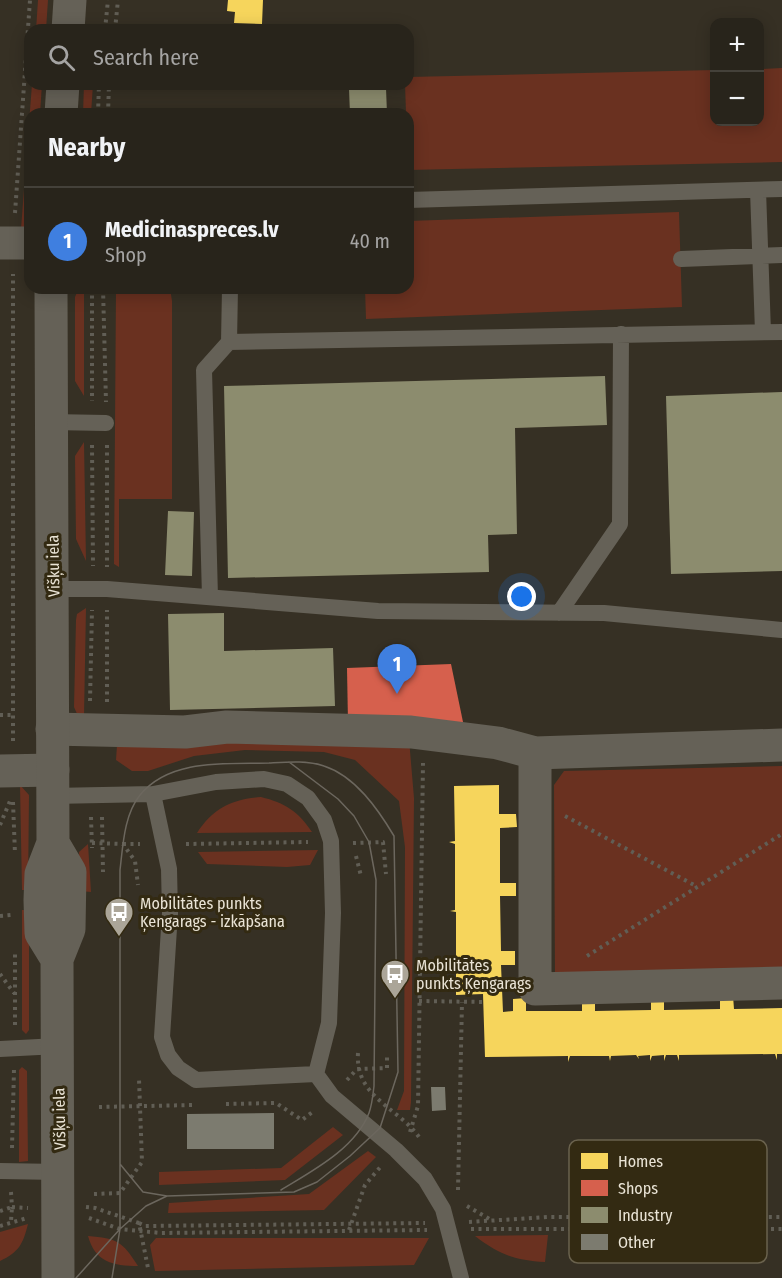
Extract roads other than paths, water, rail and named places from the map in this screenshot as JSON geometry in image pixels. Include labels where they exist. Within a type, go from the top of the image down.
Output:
[{"type":"street","points":[[68,24],[70,0]]},
{"type":"street","points":[[61,108],[63,90]]},
{"type":"street","points":[[0,243],[24,243]]},
{"type":"street","name":"Višķu iela","points":[[51,294],[53,843],[41,874],[40,900],[41,933],[57,959],[60,1218],[58,1278]]},
{"type":"street","points":[[52,729],[105,732],[185,732],[227,727],[423,734],[498,743],[535,753],[782,745]]},
{"type":"street","points":[[535,753],[535,989],[782,983]]},
{"type":"street","points":[[7,782],[53,783]]},
{"type":"lane","points":[[414,200],[782,189]]},
{"type":"lane","points":[[758,190],[763,332]]},
{"type":"lane","points":[[681,259],[782,255]]},
{"type":"lane","points":[[210,597],[204,370],[229,342],[230,294]]},
{"type":"lane","points":[[229,342],[782,332]]},
{"type":"lane","points":[[559,613],[620,524],[621,334]]},
{"type":"lane","points":[[51,422],[106,423]]},
{"type":"lane","points":[[53,589],[107,589],[378,611],[604,613],[782,630]]},
{"type":"lane","points":[[53,783],[153,794],[216,782],[264,779],[287,784],[308,798],[324,820],[331,842],[329,1023],[316,1074]]},
{"type":"lane","points":[[153,794],[166,844],[169,869],[170,913],[162,1037],[168,1055],[178,1068],[196,1080],[316,1074]]},
{"type":"lane","points":[[0,1049],[58,1046]]},
{"type":"lane","points":[[316,1074],[332,1096],[396,1150],[425,1179],[443,1209],[461,1278]]},
{"type":"lane","points":[[0,1172],[59,1172]]},
{"type":"tram line","points":[[281,1190],[319,1167],[354,1138],[369,1113],[374,1086],[376,880],[369,842],[354,816],[338,799],[289,762]]},
{"type":"tram line","points":[[76,1278],[120,1229],[146,1206],[167,1196],[294,1192],[317,1182],[380,1128],[398,1072],[394,836],[381,815],[356,785],[324,766],[297,762],[218,764],[183,769],[152,783],[140,795],[131,812],[125,831],[120,870],[120,1229],[112,1278]]},
{"type":"tram line","points":[[120,1164],[143,1192],[167,1196]]},
{"type":"place","name":"Medicinaspreces.lv","points":[[397,694]]},
{"type":"place","name":"Mobilitātes punkts Ķengarags - izkāpšana","points":[[119,938]]},
{"type":"place","name":"Mobilitātes punkts Ķengarags","points":[[395,1000]]}]
